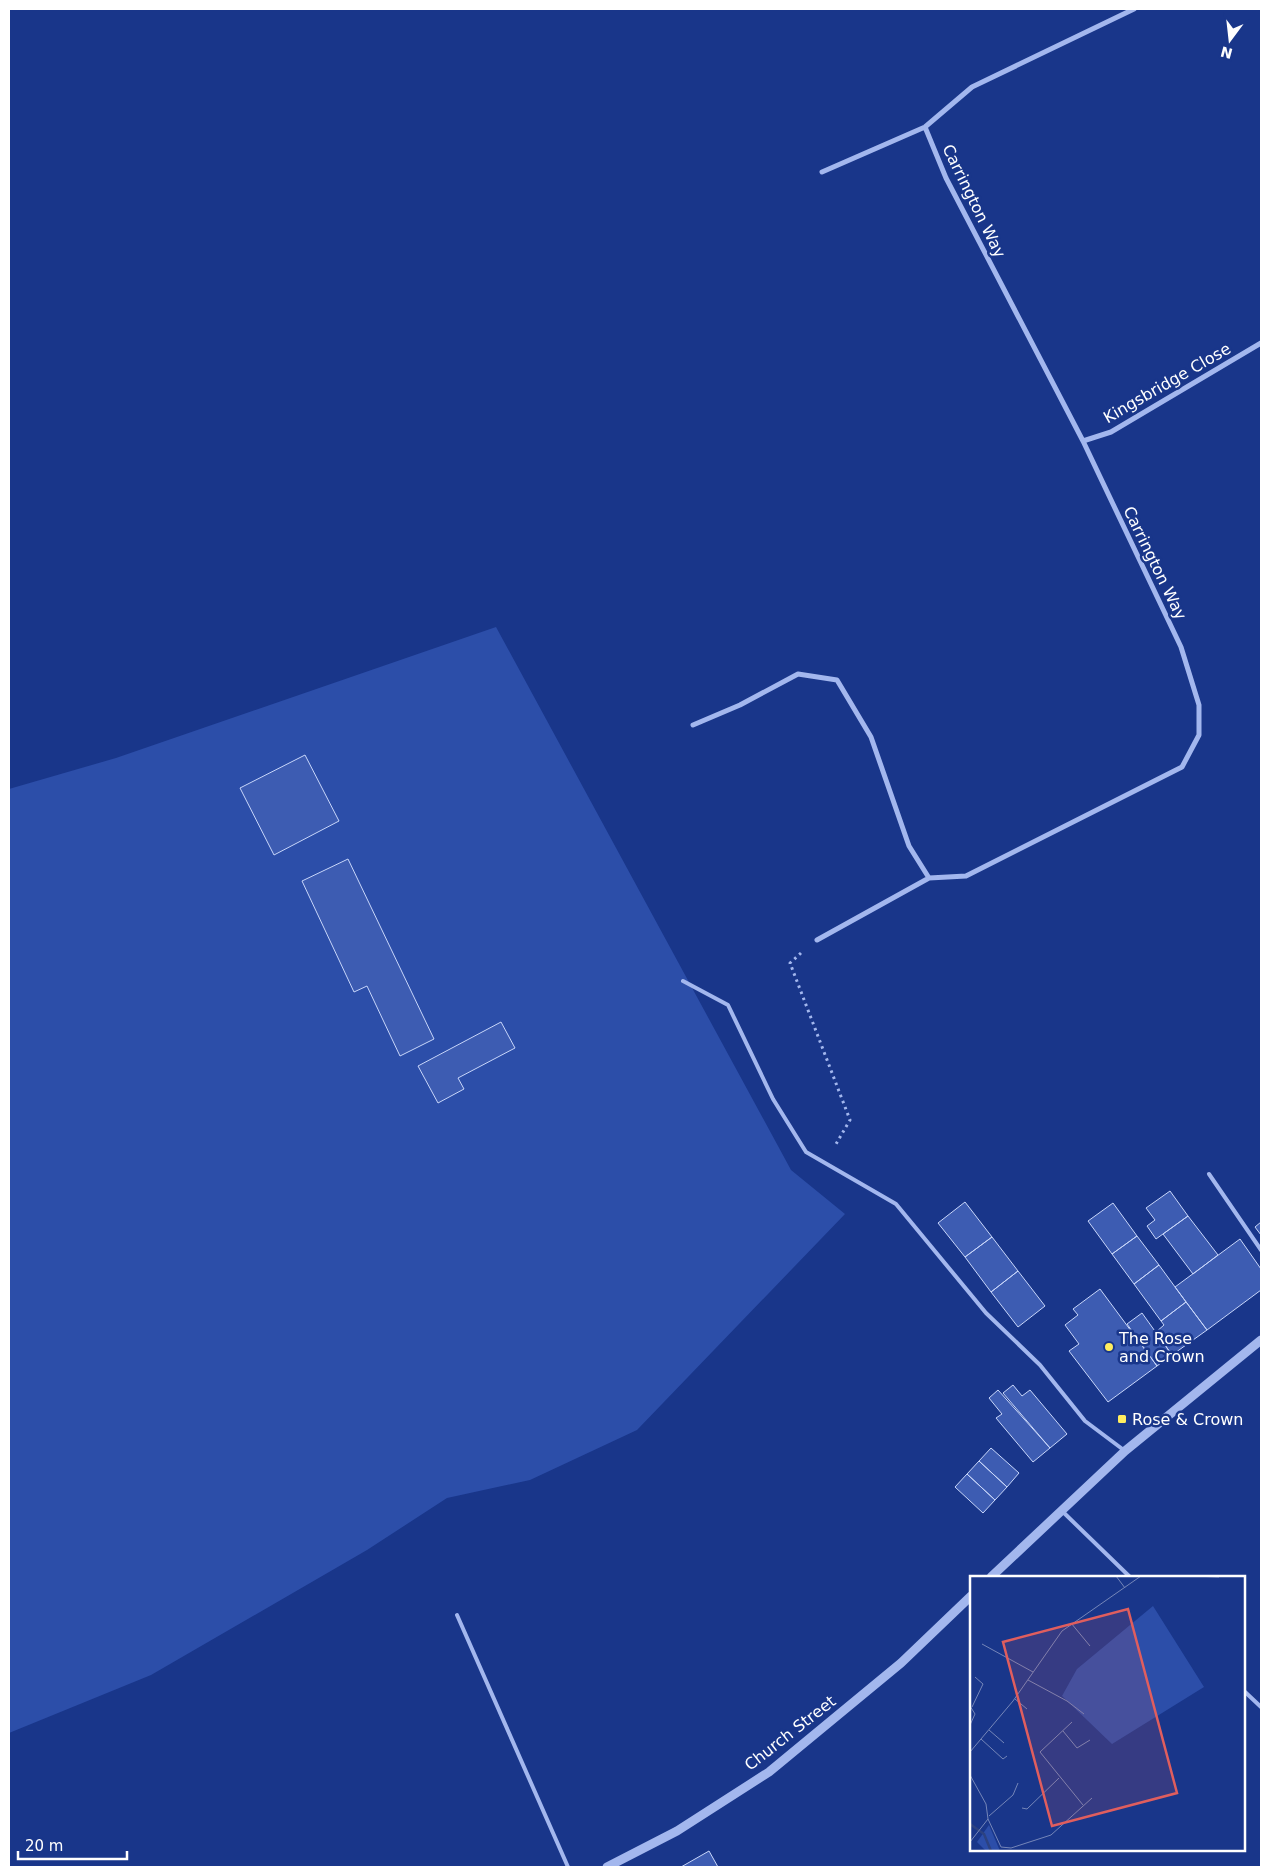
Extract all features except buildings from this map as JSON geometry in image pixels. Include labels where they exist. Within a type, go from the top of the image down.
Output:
[{"type":"street","points":[[822,172],[925,126],[972,87],[1134,9]]},
{"type":"street","name":"Carrington Way","points":[[817,940],[929,878],[966,876],[1182,767],[1199,734],[1198,705],[1181,647],[1083,441],[946,178],[925,126]]},
{"type":"street","name":"Kingsbridge Close","points":[[1083,441],[1111,432],[1261,343]]},
{"type":"street","points":[[693,725],[740,705],[798,674],[837,680],[871,737],[910,846],[929,878]]},
{"type":"street","points":[[993,1576],[1125,1451],[1261,1340]]},
{"type":"street","name":"Church Street","points":[[607,1867],[677,1831],[769,1772],[901,1663],[970,1597]]},
{"type":"lane","points":[[683,980],[728,1005],[773,1099],[806,1152],[896,1204],[986,1314],[1040,1365],[1086,1420],[1125,1451]]},
{"type":"lane","points":[[1209,1174],[1261,1250]]},
{"type":"lane","points":[[1062,1510],[1129,1576]]},
{"type":"lane","points":[[457,1615],[568,1867]]},
{"type":"lane","points":[[1245,1692],[1261,1708]]},
{"type":"path","points":[[817,940],[790,963],[850,1120],[825,1162]]},
{"type":"shaded area","points":[[496,627],[791,1170],[845,1214],[637,1430],[530,1480],[447,1498],[367,1550],[151,1675],[9,1733],[9,789],[116,758]]},
{"type":"place","name":"The Rose and Crown","points":[[1109,1347]]},
{"type":"place","name":"Rose & Crown","points":[[1122,1419]]}]
